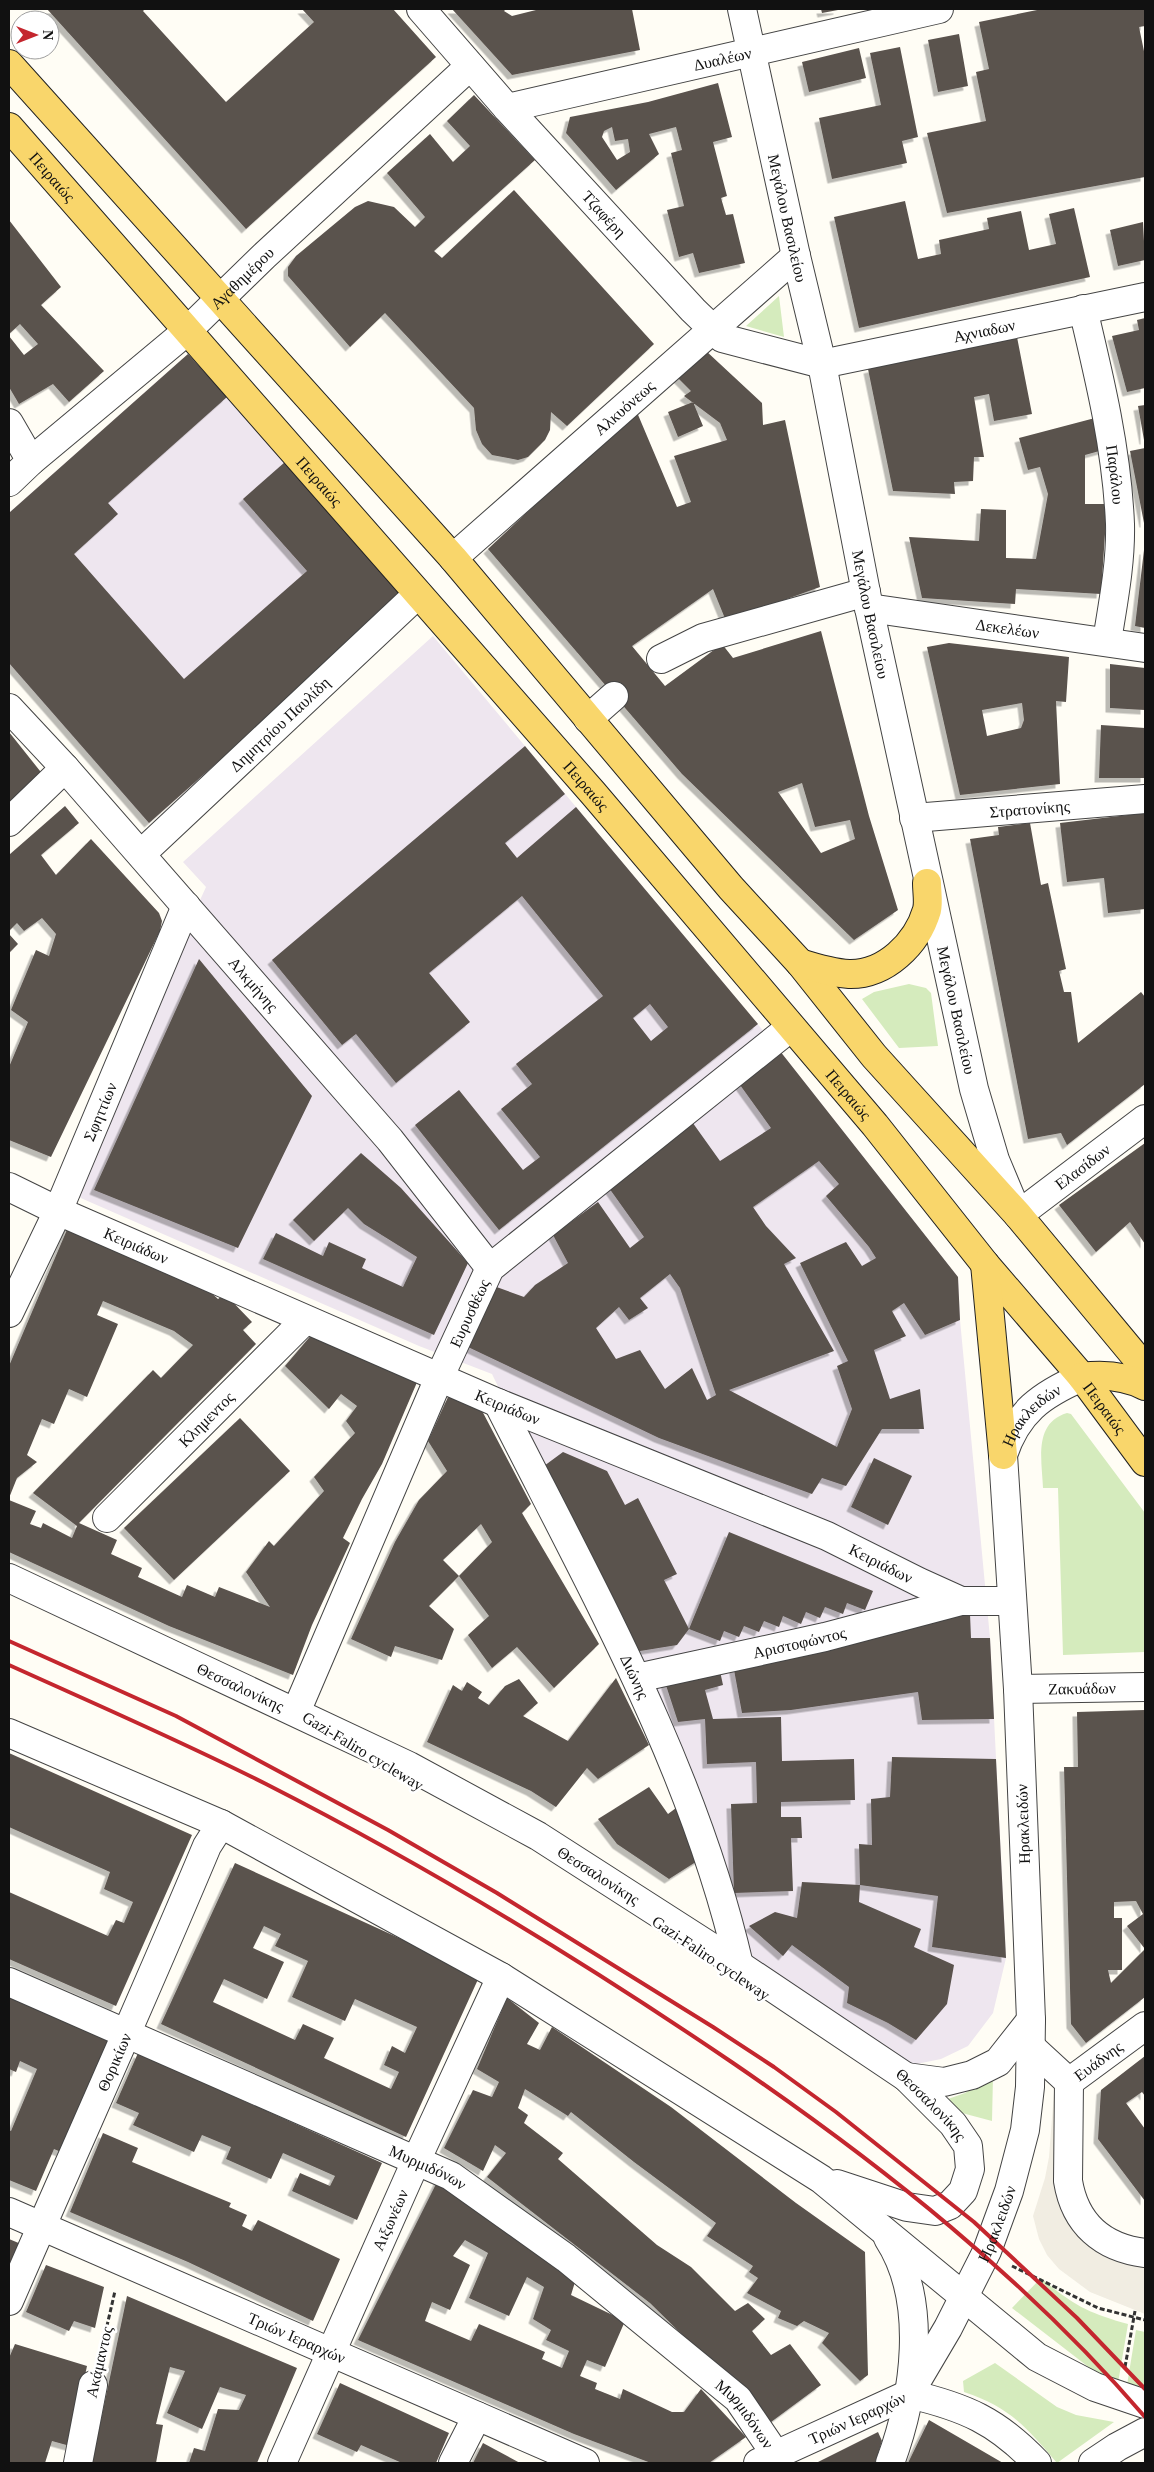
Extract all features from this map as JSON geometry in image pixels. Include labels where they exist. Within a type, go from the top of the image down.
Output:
[{"type":"main road","points":[[9,64],[453,558],[731,888],[800,964],[881,1064],[1018,1215],[1142,1358]]},
{"type":"main road","name":"Πειραιώς","points":[[9,127],[593,793],[875,1125],[985,1264],[1082,1377],[1145,1462]]},
{"type":"main road","points":[[800,964],[830,972],[850,974],[880,967],[909,944],[920,927],[927,909],[927,883]]},
{"type":"main road","points":[[985,1264],[1003,1455]]},
{"type":"main road","points":[[1082,1377],[1104,1374],[1134,1380],[1145,1386]]},
{"type":"street","name":"Τζαφέρη","points":[[421,9],[507,108],[711,329],[722,338],[822,364]]},
{"type":"street","name":"Μεγάλου Βασιλείου","points":[[742,9],[750,52],[822,364],[868,600],[927,883],[974,1089],[995,1160],[1018,1215]]},
{"type":"street","name":"Δυαλέων","points":[[507,108],[750,52],[793,40],[939,9]]},
{"type":"street","name":"Αγαθημέρου","points":[[9,482],[31,461],[187,331],[219,298],[470,66]]},
{"type":"street","name":"Αλκυόνεως","points":[[453,558],[796,256]]},
{"type":"street","name":"Αχνιαδων","points":[[822,364],[1145,297]]},
{"type":"street","name":"Παράλου","points":[[1083,309],[1106,402],[1120,525],[1116,586],[1107,641]]},
{"type":"street","points":[[9,423],[31,461]]},
{"type":"street","name":"Δημητρίου Παυλίδη","points":[[141,854],[418,594]]},
{"type":"street","name":"Δεκελέων","points":[[868,600],[1145,648]]},
{"type":"street","points":[[661,660],[703,638],[868,600]]},
{"type":"street","points":[[588,719],[614,696]]},
{"type":"street","name":"Αλκμήνης","points":[[9,708],[141,854],[390,1140],[490,1268]]},
{"type":"street","points":[[9,822],[65,768]]},
{"type":"street","name":"Στρατονίκης","points":[[914,818],[1145,799]]},
{"type":"street","name":"Σφηττίων","points":[[9,1313],[58,1211],[186,906]]},
{"type":"street","name":"Ευρυσθέως","points":[[296,1712],[440,1378],[490,1268],[791,1027]]},
{"type":"street","name":"Ελασίδων","points":[[1018,1215],[1145,1119]]},
{"type":"street","name":"Κειριάδων","points":[[9,1187],[58,1211],[498,1403],[827,1536],[961,1600],[1012,1600]]},
{"type":"street","name":"Κλημεντος","points":[[107,1518],[306,1320]]},
{"type":"street","name":"Ηρακλειδών","points":[[964,2297],[987,2251],[1001,2216],[1026,2130],[1030,2087],[1031,2020],[1018,1689],[1003,1455],[1019,1420],[1038,1400],[1057,1388],[1082,1377]]},
{"type":"street","name":"Διώνης","points":[[498,1403],[637,1678],[707,1850],[730,1926],[739,1965]]},
{"type":"street","name":"Θεσσαλονίκης","points":[[9,1578],[409,1766],[538,1836],[739,1965],[906,2077],[953,2124],[968,2146],[970,2169],[963,2191],[950,2205],[935,2211],[920,2210],[821,2179]]},
{"type":"street","name":"Αριστοφώντος","points":[[637,1678],[825,1637],[961,1600]]},
{"type":"street","name":"Ζακυάδων","points":[[1018,1689],[1145,1687]]},
{"type":"street","name":"Θεσσαλονίκης","points":[[9,1733],[221,1824],[502,1977],[821,2179],[1037,2357],[1095,2387],[1133,2400]]},
{"type":"street","name":"Θορικίων","points":[[9,2301],[40,2226],[128,2034],[208,1846],[221,1824]]},
{"type":"street","name":"Αιξωνέων","points":[[282,2463],[416,2161],[502,1977]]},
{"type":"street","name":"Μυρμιδόνων","points":[[9,1982],[451,2176],[558,2252],[738,2400],[767,2459]]},
{"type":"street","points":[[906,2077],[944,2082],[972,2075],[998,2062],[1031,2020]]},
{"type":"street","name":"Ευάδνης","points":[[1031,2047],[1069,2082],[1145,2026]]},
{"type":"street","points":[[1069,2082],[1068,2181],[1076,2210],[1089,2228],[1101,2239],[1119,2248],[1145,2253]]},
{"type":"street","name":"Τριών Ιεραρχών","points":[[9,2212],[585,2463]]},
{"type":"street","points":[[880,2226],[899,2255],[913,2312],[913,2348],[909,2394],[903,2428],[890,2463]]},
{"type":"street","name":"Τριών Ιεραρχών","points":[[767,2459],[909,2394],[964,2297]]},
{"type":"street","name":"Ακάμαντος","points":[[78,2463],[93,2385]]},
{"type":"street","points":[[909,2394],[962,2409],[984,2420],[1015,2440],[1037,2463]]},
{"type":"street","points":[[453,2463],[477,2416]]},
{"type":"street","points":[[1094,2463],[1123,2455],[1145,2432]]},
{"type":"path","points":[[987,2251],[997,2259],[1098,2308],[1145,2320]]},
{"type":"path","name":"Ακάμαντος","points":[[93,2385],[122,2262]]},
{"type":"path","points":[[1133,2400],[1135,2311]]},
{"type":"shaded area","points":[[188,354],[405,596],[149,823],[9,663],[9,513]]},
{"type":"shaded area","points":[[433,636],[776,1046],[958,1277],[960,1320],[990,1638],[1006,1958],[993,2013],[968,2046],[941,2059],[907,2066],[747,1958],[625,1650],[492,1374],[419,1346],[67,1192],[206,887],[183,862]]},
{"type":"shaded area","points":[[1054,2092],[1058,2094],[1064,2205],[1067,2220],[1073,2231],[1095,2251],[1126,2263],[1145,2264],[1145,2314],[1090,2292],[1059,2269],[1047,2255],[1039,2239],[1033,2216],[1045,2178],[1049,2157]]},
{"type":"green space","points":[[779,296],[784,337],[746,326]]},
{"type":"green space","points":[[909,984],[926,988],[931,993],[938,1046],[899,1048],[862,999],[874,992]]},
{"type":"green space","points":[[1067,1413],[1071,1414],[1145,1513],[1145,1652],[1063,1655],[1058,1488],[1043,1488],[1041,1455],[1044,1434],[1049,1425],[1056,1418]]},
{"type":"green space","points":[[993,2076],[992,2121],[947,2109],[948,2099],[965,2093]]},
{"type":"green space","points":[[1041,2278],[1072,2302],[1091,2312],[1128,2324],[1117,2389],[1012,2308]]},
{"type":"green space","points":[[1136,2330],[1145,2332],[1145,2389],[1126,2391]]},
{"type":"green space","points":[[995,2363],[1057,2407],[1076,2415],[1114,2422],[1057,2463],[1027,2429],[1006,2412],[994,2404],[964,2392],[963,2381]]},
{"type":"building","points":[[145,9],[143,11],[226,102],[314,22],[302,9],[393,9],[436,57],[246,229],[60,23],[60,10],[48,10]]},
{"type":"building","points":[[452,9],[506,9],[504,11],[512,16],[540,9],[632,9],[640,50],[512,75]]},
{"type":"building","points":[[821,9],[838,9],[838,10],[822,13]]},
{"type":"building","points":[[1042,9],[1145,9],[1145,26],[1139,27],[1145,56],[1145,177],[947,213],[927,133],[986,121],[976,72],[989,69],[979,22]]},
{"type":"building","points":[[959,34],[968,86],[938,92],[928,40]]},
{"type":"building","points":[[900,47],[918,137],[902,141],[907,163],[832,179],[819,118],[881,105],[870,53]]},
{"type":"building","points":[[859,48],[866,78],[809,92],[802,62]]},
{"type":"building","points":[[718,83],[732,137],[713,142],[727,196],[721,198],[726,215],[733,214],[745,263],[699,273],[693,253],[679,257],[667,210],[684,206],[671,153],[682,150],[676,127],[649,134],[659,154],[616,190],[566,133],[570,117],[648,102]],"holes":[[[612,127],[615,141],[628,139],[630,152],[617,160],[602,137],[604,131]]]},
{"type":"building","points":[[474,95],[535,160],[434,251],[442,258],[514,190],[654,344],[567,426],[551,412],[550,430],[545,440],[528,457],[518,460],[492,455],[482,444],[476,430],[474,408],[385,313],[350,347],[288,276],[288,267],[296,256],[355,207],[368,201],[394,207],[415,227],[425,217],[387,173],[430,134],[453,162],[470,146],[447,121]]},
{"type":"building","points":[[905,201],[918,259],[941,254],[939,240],[989,229],[987,218],[1021,211],[1029,250],[1056,244],[1049,214],[1074,208],[1090,277],[859,328],[834,217]]},
{"type":"building","points":[[9,220],[61,287],[41,305],[104,371],[69,402],[53,384],[19,404],[9,387],[9,336],[24,355],[38,344],[20,324],[9,334]]},
{"type":"building","points":[[1143,222],[1145,260],[1118,266],[1110,230]]},
{"type":"building","points":[[1145,318],[1145,388],[1127,392],[1112,336],[1139,330],[1137,320]]},
{"type":"building","points":[[1017,337],[1032,414],[994,421],[989,394],[974,397],[984,457],[974,457],[973,481],[954,482],[955,494],[893,491],[868,369]]},
{"type":"building","points":[[705,350],[762,403],[763,425],[785,420],[820,587],[726,621],[713,589],[632,646],[665,686],[722,644],[733,658],[821,631],[869,816],[898,910],[854,940],[682,774],[488,549],[636,410],[677,507],[691,502],[674,456],[727,440],[720,423],[684,396],[691,391],[676,376]],"holes":[[[802,783],[815,827],[850,820],[855,839],[821,853],[778,792]]]},
{"type":"building","points":[[188,354],[227,397],[108,503],[118,514],[74,554],[184,679],[307,571],[243,499],[285,462],[405,596],[149,823],[9,663],[9,513]]},
{"type":"building","points":[[693,402],[703,426],[678,437],[668,412]]},
{"type":"building","points":[[1145,405],[1145,440],[1144,440],[1138,406]]},
{"type":"building","points":[[1095,418],[1103,450],[1085,455],[1085,504],[1107,504],[1101,594],[1016,589],[1015,604],[922,598],[909,537],[979,541],[981,509],[1006,510],[1006,558],[1036,559],[1048,494],[1040,467],[1028,470],[1019,438]]},
{"type":"building","points":[[1145,448],[1145,523],[1144,523],[1130,451]]},
{"type":"building","points":[[1145,550],[1145,628],[1135,626]]},
{"type":"building","points":[[949,643],[1069,657],[1066,702],[1056,701],[1060,784],[960,795],[927,647]],"holes":[[[1022,703],[1024,720],[1021,728],[987,736],[982,710]]]},
{"type":"building","points":[[1110,664],[1145,668],[1145,710],[1110,708]]},
{"type":"building","points":[[1101,725],[1145,728],[1145,778],[1099,778]]},
{"type":"building","points":[[9,732],[44,776],[9,811]]},
{"type":"building","points":[[525,746],[565,794],[505,843],[517,858],[576,807],[758,1024],[499,1230],[415,1125],[459,1090],[523,1170],[540,1157],[501,1109],[532,1084],[516,1064],[603,996],[522,896],[429,973],[470,1022],[396,1083],[356,1034],[342,1045],[272,960]],"holes":[[[650,1004],[668,1027],[651,1041],[633,1018]]]},
{"type":"building","points":[[65,806],[79,823],[41,855],[56,875],[91,839],[159,913],[162,921],[160,931],[51,1157],[9,1140],[9,1067],[28,1022],[11,1010],[36,950],[49,956],[56,934],[42,918],[24,931],[17,923],[9,931],[9,855]]},
{"type":"building","points":[[1145,813],[1145,909],[1108,913],[1104,878],[1067,882],[1060,823]]},
{"type":"building","points":[[1030,823],[1041,885],[1048,883],[1066,969],[1059,971],[1064,992],[1071,992],[1078,1043],[1141,992],[1145,997],[1145,1084],[1067,1145],[1061,1133],[1028,1139],[970,839],[999,835],[998,827]]},
{"type":"building","points":[[9,934],[18,944],[9,953]]},
{"type":"building","points":[[199,959],[312,1096],[238,1248],[94,1190]]},
{"type":"building","points":[[776,1046],[958,1277],[960,1320],[925,1335],[904,1303],[892,1311],[906,1336],[874,1350],[890,1399],[920,1389],[924,1429],[882,1429],[846,1486],[822,1478],[812,1494],[659,1438],[468,1347],[491,1285],[524,1297],[535,1285],[568,1263],[553,1235],[598,1202],[630,1248],[644,1237],[604,1181],[690,1119],[720,1161],[771,1128],[735,1078]],"holes":[[[819,1161],[839,1184],[826,1196],[876,1258],[862,1266],[846,1242],[800,1263],[848,1361],[837,1366],[852,1409],[837,1447],[729,1390],[834,1351],[784,1264],[796,1258],[766,1226],[753,1207]],[[670,1274],[680,1288],[716,1395],[707,1400],[692,1368],[665,1389],[640,1350],[616,1359],[596,1328],[619,1307],[629,1320],[648,1308],[640,1298]]]},
{"type":"building","points":[[1145,1143],[1145,1244],[1130,1222],[1096,1252],[1059,1205]]},
{"type":"building","points":[[361,1153],[401,1188],[468,1263],[434,1335],[263,1259],[276,1233],[323,1256],[329,1242],[366,1259],[362,1268],[403,1287],[417,1257],[364,1224],[348,1208],[314,1241],[293,1220]]},
{"type":"building","points":[[69,1225],[196,1279],[218,1299],[225,1294],[252,1322],[243,1330],[256,1344],[79,1523],[117,1540],[111,1554],[142,1568],[138,1577],[182,1597],[187,1585],[215,1597],[219,1587],[270,1607],[246,1572],[269,1541],[274,1546],[324,1491],[314,1477],[355,1433],[346,1421],[357,1406],[341,1394],[329,1409],[285,1366],[314,1332],[418,1380],[382,1464],[343,1538],[350,1543],[312,1625],[293,1675],[169,1626],[9,1552],[9,1500],[36,1511],[30,1524],[41,1528],[43,1523],[72,1538],[77,1526],[33,1493],[153,1370],[161,1378],[193,1345],[174,1331],[103,1301],[97,1315],[118,1324],[87,1397],[69,1389],[54,1424],[42,1419],[27,1455],[37,1462],[17,1478],[9,1498],[9,1366]]},
{"type":"building","points":[[448,1397],[480,1407],[531,1504],[522,1513],[599,1644],[554,1688],[517,1647],[492,1668],[468,1635],[489,1616],[459,1576],[429,1606],[454,1629],[442,1660],[395,1646],[391,1657],[351,1639],[395,1542],[419,1500],[447,1471],[428,1441]],"holes":[[[481,1524],[492,1542],[459,1576],[443,1560]]]},
{"type":"building","points":[[240,1418],[290,1471],[174,1580],[124,1528]]},
{"type":"building","points":[[563,1452],[607,1471],[625,1505],[638,1498],[677,1574],[664,1580],[689,1629],[677,1645],[634,1652],[544,1466]]},
{"type":"building","points":[[874,1458],[912,1476],[888,1525],[851,1507]]},
{"type":"building","points":[[729,1532],[873,1591],[865,1610],[847,1603],[843,1614],[825,1607],[820,1618],[806,1612],[801,1624],[783,1616],[779,1627],[764,1621],[759,1632],[744,1626],[739,1637],[724,1631],[720,1641],[689,1629]]},
{"type":"building","points":[[970,1614],[971,1638],[990,1638],[994,1719],[922,1720],[918,1692],[791,1710],[742,1713],[732,1659]]},
{"type":"building","points":[[718,1662],[723,1685],[705,1690],[713,1719],[781,1717],[782,1761],[854,1759],[855,1800],[781,1802],[781,1817],[801,1817],[802,1838],[791,1838],[793,1891],[734,1893],[731,1804],[757,1803],[756,1762],[707,1764],[705,1719],[678,1722],[662,1673]]},
{"type":"building","points":[[616,1678],[649,1745],[598,1779],[587,1768],[556,1807],[531,1791],[427,1742],[453,1685],[462,1691],[467,1682],[482,1692],[478,1698],[489,1705],[505,1686],[519,1679],[538,1703],[523,1716],[568,1741]]},
{"type":"building","points":[[1145,1710],[1145,1949],[1145,1997],[1086,2043],[1071,2024],[1064,1767],[1078,1767],[1077,1712]],"holes":[[[1136,1901],[1143,1914],[1127,1926],[1145,1949],[1111,1983],[1108,1970],[1122,1970],[1122,1918],[1114,1918],[1114,1902]]]},
{"type":"building","points":[[9,1753],[192,1835],[116,2006],[9,1959],[9,1892],[108,1936],[116,1920],[124,1923],[133,1902],[104,1889],[110,1872],[9,1827]]},
{"type":"building","points":[[892,1757],[996,1759],[1006,1958],[932,1947],[938,1896],[860,1885],[859,1844],[872,1845],[871,1799],[890,1797]]},
{"type":"building","points":[[649,1787],[668,1814],[676,1808],[702,1858],[669,1879],[617,1844],[598,1819]]},
{"type":"building","points":[[235,1863],[480,1975],[406,2137],[161,2024]],"holes":[[[264,1926],[281,1934],[275,1946],[308,1961],[292,1997],[345,2021],[355,1999],[417,2027],[405,2053],[392,2046],[384,2065],[399,2072],[391,2089],[324,2058],[334,2038],[303,2024],[295,2040],[213,2002],[224,1979],[267,1999],[284,1962],[253,1948]]]},
{"type":"building","points":[[802,1882],[860,1885],[859,1902],[921,1929],[914,1947],[954,1965],[947,2004],[916,2040],[888,2023],[847,2003],[849,1987],[792,1945],[783,1956],[749,1926],[775,1912],[797,1918]]},
{"type":"building","points":[[9,1996],[110,2040],[61,2152],[54,2149],[36,2191],[9,2180],[9,2130],[11,2131],[37,2069],[20,2061],[16,2072],[9,2069]]},
{"type":"building","points":[[507,1998],[539,2023],[527,2044],[540,2050],[552,2027],[671,2107],[796,2203],[865,2252],[868,2375],[860,2381],[822,2343],[829,2333],[804,2321],[797,2326],[778,2318],[781,2311],[747,2293],[758,2278],[749,2272],[753,2266],[707,2236],[716,2223],[571,2112],[568,2116],[525,2089],[518,2108],[528,2115],[524,2123],[563,2153],[558,2159],[657,2245],[691,2267],[735,2311],[748,2303],[765,2319],[752,2331],[771,2355],[790,2344],[821,2385],[771,2422],[650,2303],[487,2177],[506,2153],[495,2145],[483,2171],[444,2148],[473,2090],[492,2097],[499,2082],[477,2069]]},
{"type":"building","points":[[138,2053],[382,2163],[357,2220],[292,2191],[300,2173],[330,2186],[335,2176],[283,2153],[271,2179],[226,2159],[231,2147],[202,2135],[194,2152],[133,2125],[139,2113],[116,2103]]},
{"type":"building","points":[[1145,2056],[1145,2096],[1142,2092],[1126,2103],[1145,2129],[1145,2201],[1098,2139],[1101,2090]]},
{"type":"building","points":[[103,2133],[138,2148],[132,2162],[231,2203],[229,2207],[247,2215],[242,2226],[252,2231],[258,2220],[340,2259],[313,2321],[188,2262],[70,2212]]},
{"type":"building","points":[[439,2178],[575,2282],[571,2295],[625,2321],[605,2367],[587,2360],[580,2376],[597,2383],[595,2389],[620,2399],[623,2389],[672,2412],[684,2412],[701,2389],[746,2437],[709,2463],[651,2463],[574,2434],[358,2340]],"holes":[[[465,2240],[488,2253],[469,2298],[509,2316],[527,2277],[544,2287],[533,2319],[551,2330],[546,2340],[569,2351],[562,2368],[542,2359],[545,2352],[479,2324],[471,2341],[425,2321],[432,2302],[450,2310],[470,2265],[453,2256]]]},
{"type":"building","points":[[9,2239],[21,2244],[9,2270]]},
{"type":"building","points":[[46,2265],[104,2287],[95,2328],[74,2321],[69,2331],[26,2312]]},
{"type":"building","points":[[127,2296],[297,2368],[257,2463],[189,2463],[194,2448],[205,2451],[218,2409],[239,2410],[246,2395],[220,2387],[202,2429],[167,2413],[185,2371],[170,2367],[156,2424],[163,2425],[156,2463],[92,2463]]},
{"type":"building","points":[[15,2344],[87,2366],[70,2446],[52,2441],[45,2463],[9,2463],[9,2358]]},
{"type":"building","points":[[340,2383],[449,2433],[436,2463],[402,2463],[361,2445],[357,2452],[317,2434]]},
{"type":"building","points":[[929,2420],[1003,2463],[908,2463]]},
{"type":"building","points":[[878,2432],[882,2441],[875,2463],[816,2463]]},
{"type":"building","points":[[483,2443],[520,2463],[473,2463]]},
{"type":"railway","points":[[9,1641],[176,1716],[388,1830],[497,1893],[774,2067],[836,2112],[974,2222],[1077,2318],[1145,2389]]},
{"type":"railway","points":[[9,1665],[202,1753],[326,1815],[504,1916],[676,2025],[844,2142],[951,2227],[1052,2318],[1145,2417]]}]
